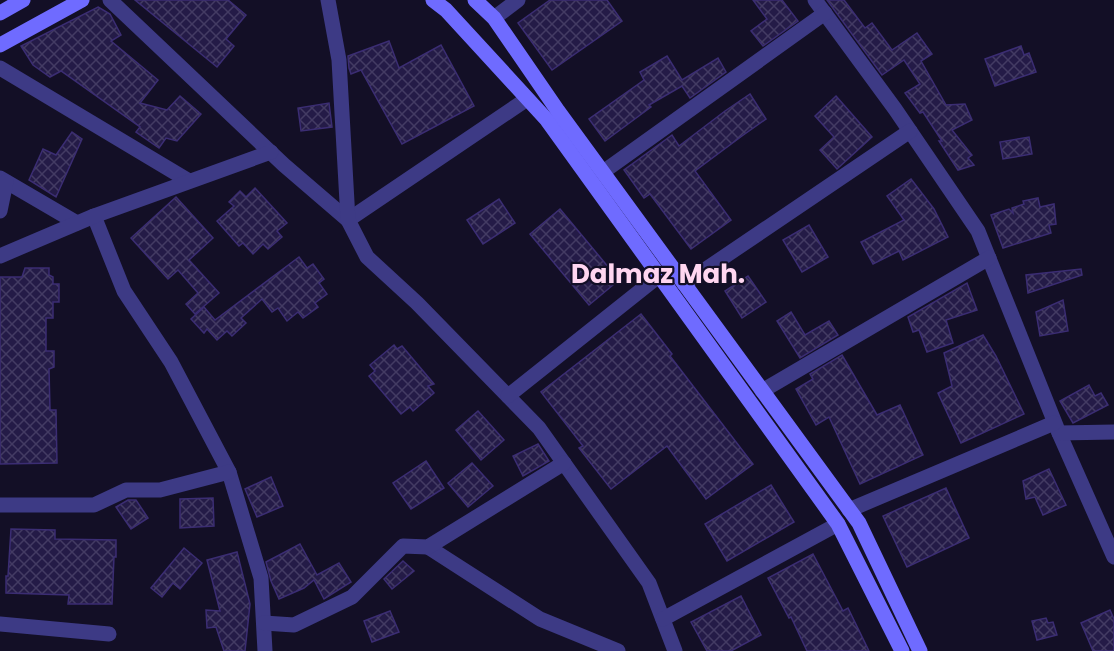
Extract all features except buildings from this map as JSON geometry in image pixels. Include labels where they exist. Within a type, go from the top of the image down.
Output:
[{"type":"main road","points":[[0,13],[23,0]]},
{"type":"main road","points":[[0,45],[82,0]]},
{"type":"main road","points":[[433,0],[446,10],[547,120],[660,275],[838,524],[902,651]]},
{"type":"main road","points":[[476,0],[494,18],[603,172],[859,523],[920,651]]},
{"type":"street","points":[[110,0],[271,152],[348,220],[367,257],[417,303],[539,428],[649,583],[675,651]]},
{"type":"street","points":[[328,0],[339,60],[348,220]]},
{"type":"street","points":[[494,18],[518,0]]},
{"type":"street","points":[[815,0],[910,131],[978,231],[1056,428],[1114,557]]},
{"type":"street","points":[[603,172],[825,13]]},
{"type":"street","points":[[0,68],[189,181]]},
{"type":"street","points":[[348,220],[527,99]]},
{"type":"street","points":[[684,284],[910,131]]},
{"type":"street","points":[[0,256],[94,216],[271,152]]},
{"type":"street","points":[[0,211],[3,180],[77,224]]},
{"type":"street","points":[[94,216],[124,291],[171,362],[229,472],[261,578],[265,651]]},
{"type":"street","points":[[762,391],[989,258]]},
{"type":"street","points":[[508,396],[660,275]]},
{"type":"street","points":[[849,510],[1056,428],[1114,432]]},
{"type":"street","points":[[428,547],[564,463]]},
{"type":"street","points":[[0,505],[94,505],[126,490],[160,490],[229,472]]},
{"type":"street","points":[[663,619],[838,524]]},
{"type":"street","points":[[264,622],[294,625],[352,597],[403,546],[428,547],[540,619],[618,651]]},
{"type":"street","points":[[0,624],[109,634]]},
{"type":"district","name":"Dalmaz Mah.","points":[[658,274]]}]
